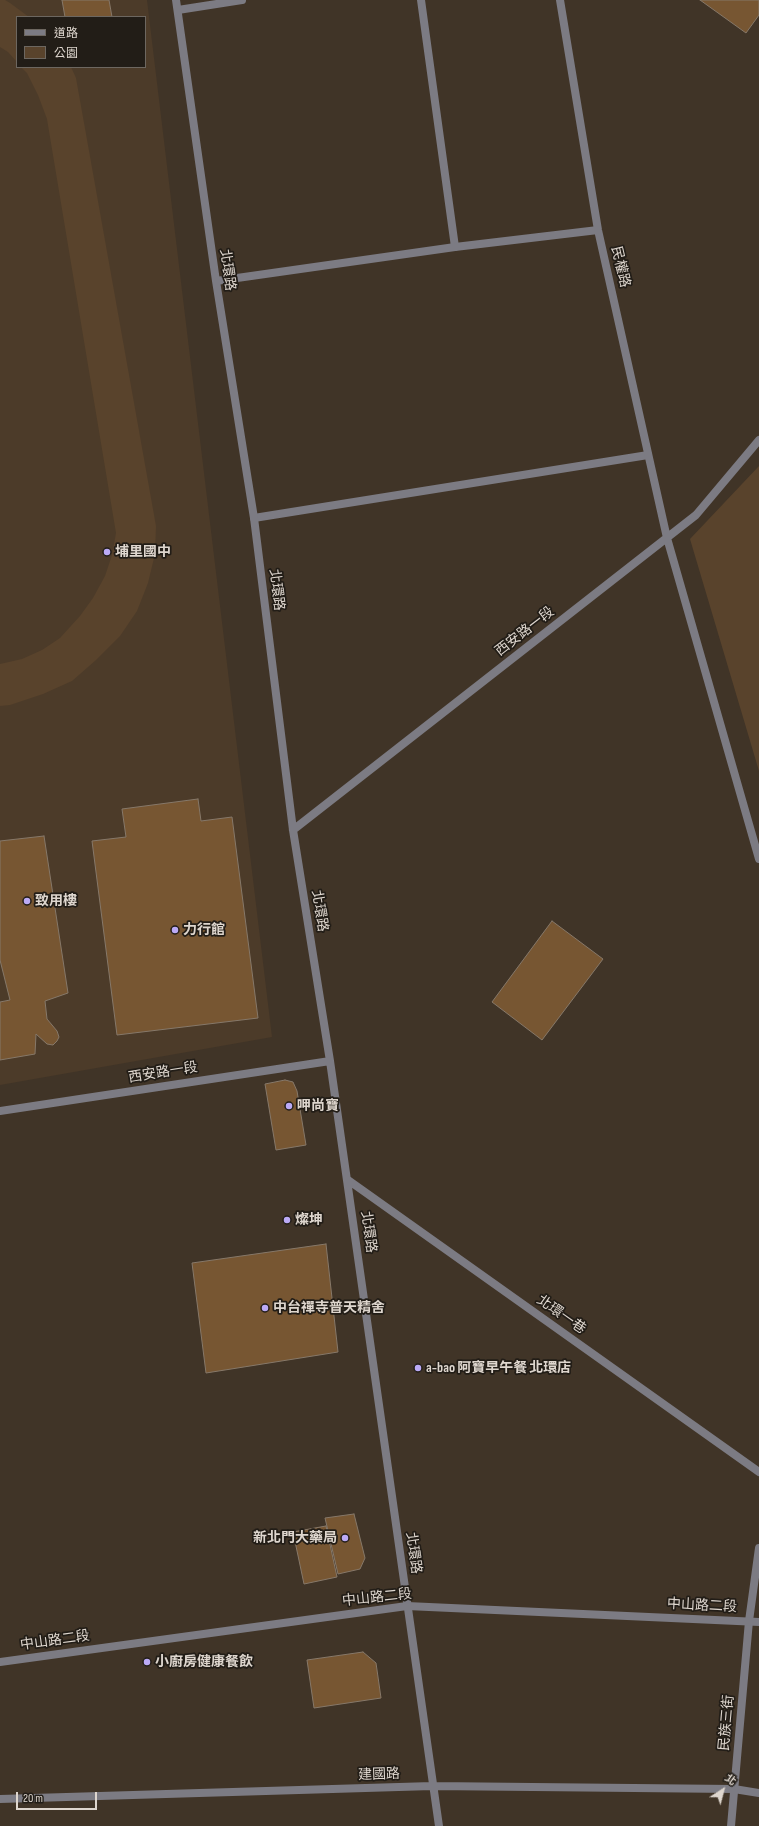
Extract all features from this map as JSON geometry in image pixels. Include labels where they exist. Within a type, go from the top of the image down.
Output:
[{"type":"street","name":"北環路","points":[[176,0],[216,281],[254,518],[293,830],[348,1180],[432,1786],[439,1826]]},
{"type":"street","points":[[178,10],[242,0]]},
{"type":"street","points":[[421,0],[455,247]]},
{"type":"street","name":"民權路","points":[[560,0],[598,230],[667,538],[759,859]]},
{"type":"street","points":[[216,281],[455,247],[598,230]]},
{"type":"street","name":"西安路一段","points":[[293,830],[696,514],[759,440]]},
{"type":"street","points":[[254,518],[648,455]]},
{"type":"street","name":"西安路一段","points":[[0,1111],[330,1061]]},
{"type":"street","name":"北環一巷","points":[[348,1180],[759,1472]]},
{"type":"street","points":[[749,1621],[759,1548]]},
{"type":"street","name":"中山路二段","points":[[0,1662],[407,1606],[759,1622]]},
{"type":"street","name":"民族三街","points":[[731,1826],[749,1621]]},
{"type":"street","name":"建國路","points":[[0,1799],[432,1786],[734,1788],[759,1792]]},
{"type":"shaded area","name":"埔里國中","points":[[0,0],[147,0],[272,1037],[0,1085]]},
{"type":"green space","points":[[0,0],[5,0],[28,16],[16,16],[16,61],[8,52],[0,47]]},
{"type":"green space","points":[[22,68],[71,68],[76,78],[156,526],[155,554],[148,583],[137,611],[120,636],[96,660],[72,681],[43,694],[10,705],[0,706],[0,664],[22,659],[42,650],[60,638],[80,616],[93,598],[105,576],[112,555],[116,533],[47,119],[38,95],[27,73]]},
{"type":"green space","points":[[759,466],[759,771],[690,539]]},
{"type":"building","points":[[62,0],[109,0],[112,16],[65,16]]},
{"type":"building","points":[[700,0],[759,0],[759,15],[746,33]]},
{"type":"building","name":"力行館","points":[[198,799],[201,821],[232,817],[258,1018],[117,1035],[92,841],[126,837],[122,809]]},
{"type":"building","name":"致用樓","points":[[44,836],[68,993],[45,1001],[47,1019],[57,1031],[59,1037],[53,1045],[47,1044],[36,1034],[35,1054],[0,1060],[0,1002],[10,1000],[0,960],[0,841]]},
{"type":"building","points":[[552,921],[603,959],[542,1040],[492,1002]]},
{"type":"building","points":[[285,1080],[293,1082],[297,1091],[306,1145],[276,1150],[265,1084]]},
{"type":"building","name":"中台禪寺普天精舍","points":[[326,1244],[338,1352],[206,1373],[192,1263]]},
{"type":"building","name":"新北門大藥局","points":[[354,1514],[365,1558],[360,1569],[338,1574],[325,1518]]},
{"type":"building","points":[[326,1526],[337,1577],[304,1584],[293,1532]]},
{"type":"building","points":[[363,1652],[376,1663],[381,1698],[314,1708],[307,1660]]},
{"type":"place","name":"埔里國中","points":[[107,552]]},
{"type":"place","name":"致用樓","points":[[27,901]]},
{"type":"place","name":"力行館","points":[[175,930]]},
{"type":"place","name":"呷尚寶","points":[[289,1106]]},
{"type":"place","name":"燦坤","points":[[287,1220]]},
{"type":"place","name":"中台禪寺普天精舍","points":[[265,1308]]},
{"type":"place","name":"a-bao 阿寶早午餐 北環店","points":[[418,1368]]},
{"type":"place","name":"新北門大藥局","points":[[345,1538]]},
{"type":"place","name":"小廚房健康餐飲","points":[[147,1662]]}]
